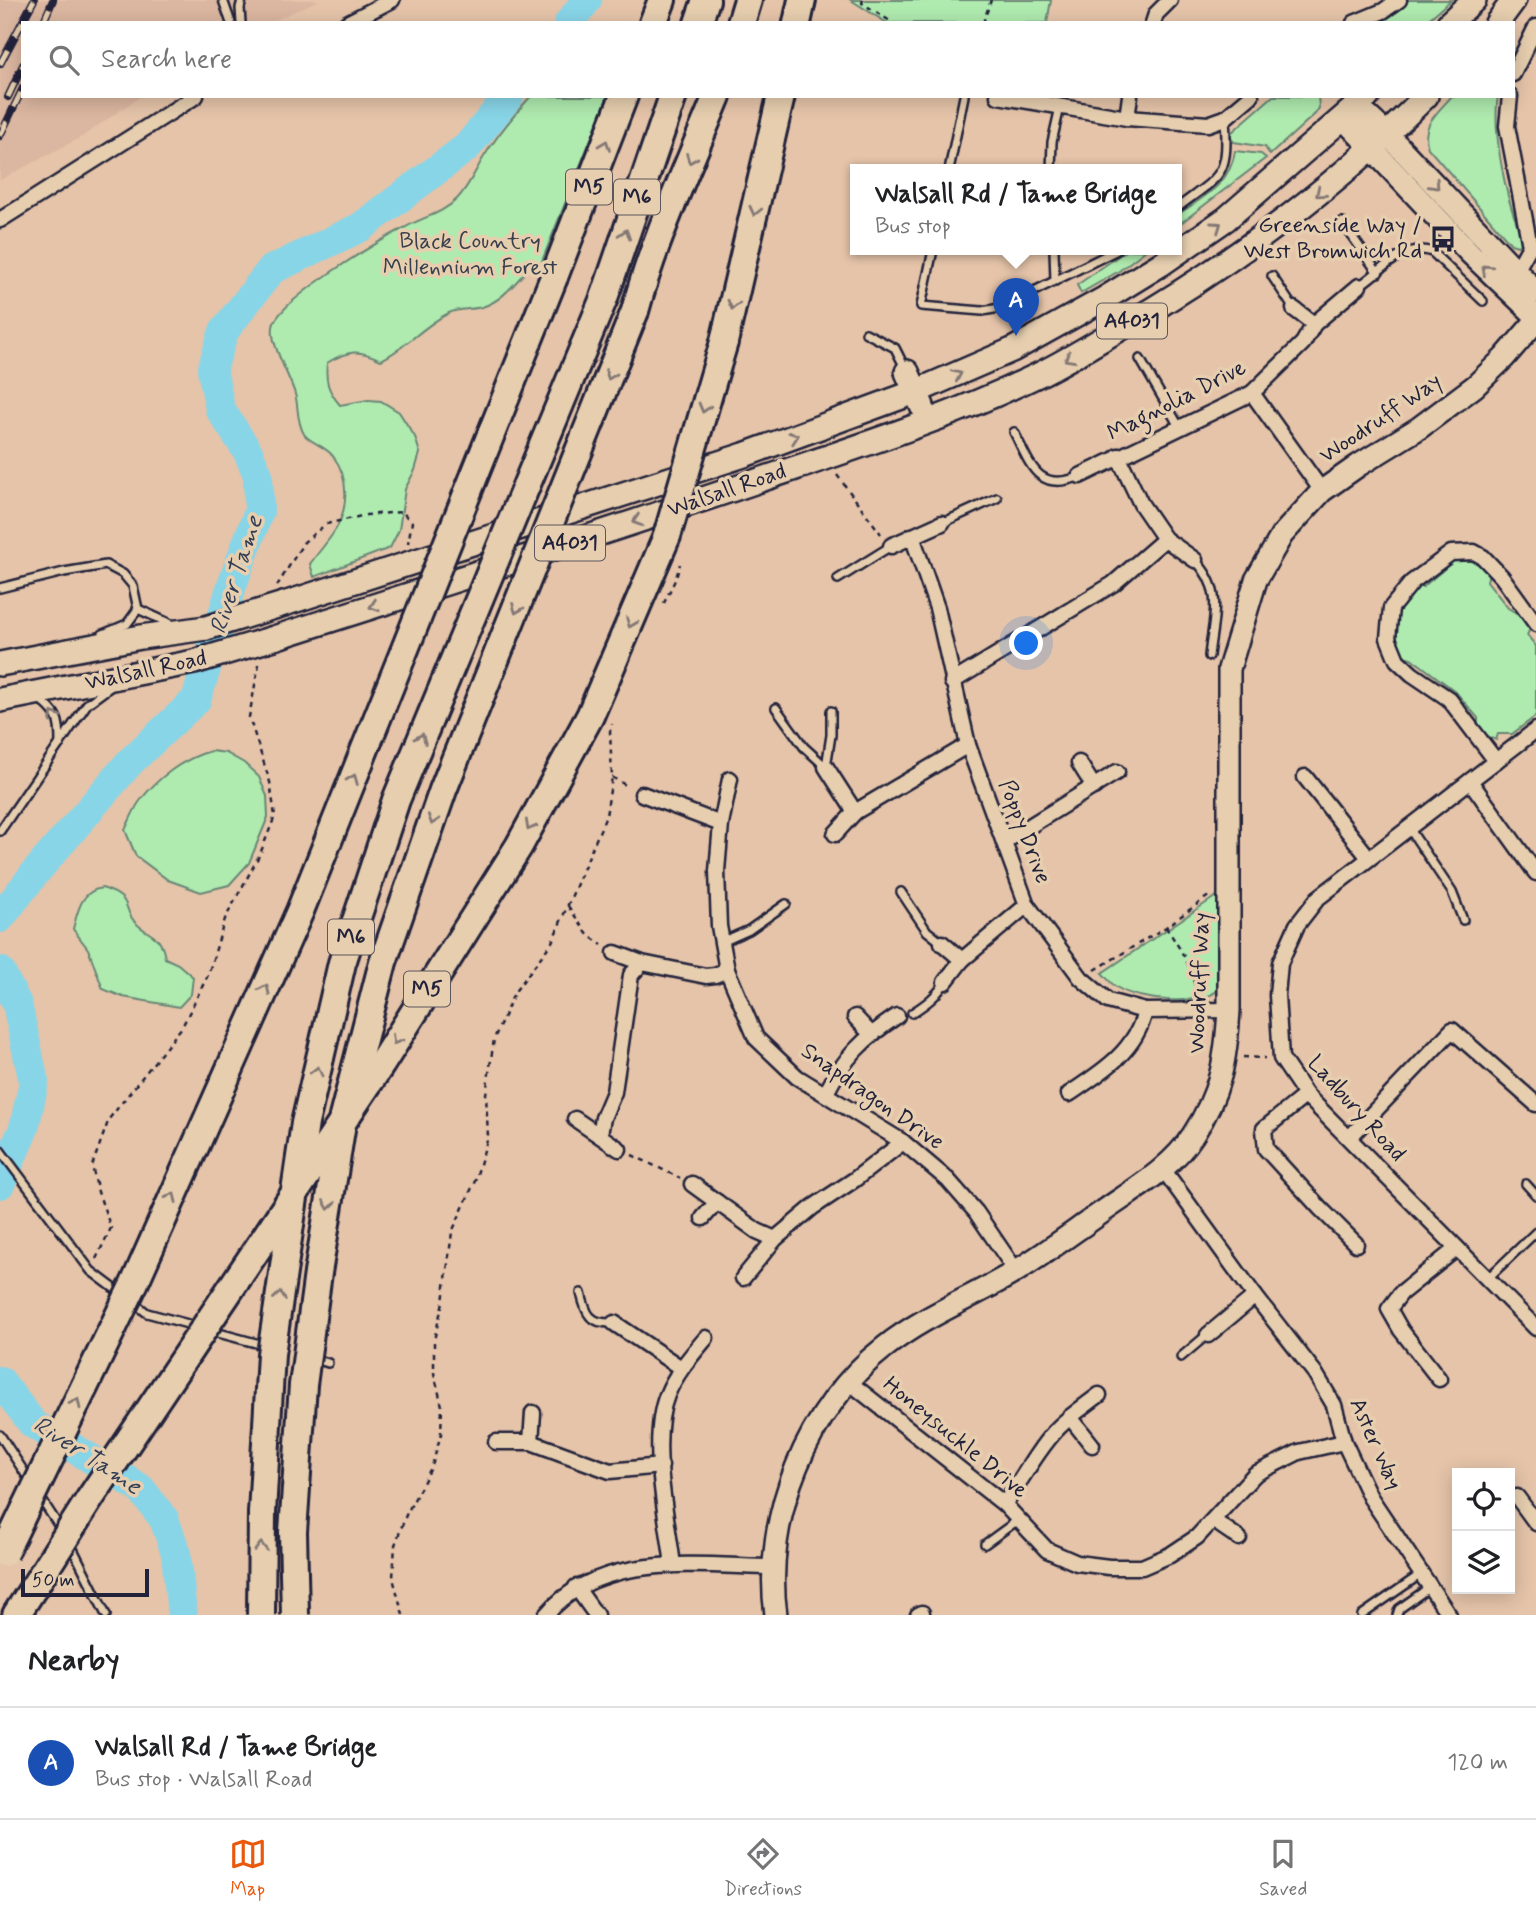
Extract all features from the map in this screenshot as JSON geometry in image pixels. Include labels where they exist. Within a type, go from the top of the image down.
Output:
[{"type":"highway","points":[[653,21],[661,0]]},
{"type":"highway","points":[[699,21],[706,0]]},
{"type":"highway","points":[[742,21],[748,0]]},
{"type":"highway","points":[[797,21],[802,0]]},
{"type":"highway","name":"M5","points":[[2,1556],[135,1282],[300,911],[623,98]]},
{"type":"highway","name":"M6","points":[[261,1615],[261,1513],[271,1354],[305,1123],[342,962],[396,800],[604,298],[672,98]]},
{"type":"highway","name":"M6","points":[[295,1615],[293,1531],[303,1385],[343,1117],[383,962],[443,790],[635,311],[660,234],[716,98]]},
{"type":"highway","name":"M5","points":[[16,1615],[89,1500],[382,1063],[525,834],[590,716],[667,536],[724,342],[781,98]]},
{"type":"main road","points":[[1451,21],[1474,0]]},
{"type":"main road","points":[[1498,21],[1514,0]]},
{"type":"main road","name":"A4031","points":[[1380,142],[1424,98]]},
{"type":"main road","name":"Walsall Road","points":[[1182,249],[1226,219],[1354,104]]},
{"type":"main road","name":"Walsall Road","points":[[0,700],[268,647],[929,422],[1041,373],[1180,294],[1314,198],[1380,142]]},
{"type":"main road","name":"Walsall Road","points":[[0,664],[141,637],[196,630],[281,599],[744,455],[911,382],[1012,350],[1174,255]]},
{"type":"main road","points":[[911,382],[929,422]]},
{"type":"street","points":[[351,21],[392,0]]},
{"type":"street","points":[[1154,21],[1156,14],[1170,0]]},
{"type":"street","points":[[1358,21],[1383,11],[1399,0]]},
{"type":"street","points":[[1515,70],[1536,27]]},
{"type":"street","points":[[2,219],[193,98]]},
{"type":"street","points":[[1009,98],[1127,118],[1208,124],[1225,118],[1249,98]]},
{"type":"street","points":[[1127,118],[1130,98]]},
{"type":"street","points":[[1510,98],[1507,126],[1530,246],[1516,271]]},
{"type":"street","points":[[1354,104],[1380,142],[1470,253],[1536,316]]},
{"type":"street","points":[[1380,142],[1536,292]]},
{"type":"street","name":"Magnolia Drive","points":[[1080,476],[1252,393],[1303,343],[1314,324],[1359,286]]},
{"type":"street","points":[[1294,309],[1314,324]]},
{"type":"street","name":"Woodruff Way","points":[[776,1615],[773,1567],[777,1533],[787,1494],[804,1448],[830,1406],[849,1382],[883,1348],[914,1326],[1016,1272],[1163,1169],[1198,1126],[1215,1096],[1226,1057],[1230,881],[1229,669],[1256,579],[1282,535],[1322,491],[1419,428],[1475,386],[1504,359],[1536,321]]},
{"type":"street","points":[[1252,393],[1322,491]]},
{"type":"street","points":[[1118,456],[1141,504],[1165,539],[1195,560]]},
{"type":"street","points":[[891,546],[942,523]]},
{"type":"street","name":"Poppy Drive","points":[[912,536],[937,607],[968,745],[1027,905],[1081,978],[1108,1001],[1145,1011],[1229,1010]]},
{"type":"street","points":[[952,682],[1113,584],[1165,539]]},
{"type":"street","points":[[1496,761],[1449,699],[1412,674],[1397,660],[1388,638],[1391,608],[1412,582],[1451,553],[1474,552],[1483,557],[1502,577],[1536,624]]},
{"type":"street","name":"Ladbury Road","points":[[1536,730],[1318,898],[1297,925],[1280,963],[1277,995],[1281,1058],[1306,1095],[1536,1328]]},
{"type":"street","points":[[835,834],[855,812],[968,745]]},
{"type":"street","points":[[1079,763],[1094,787]]},
{"type":"street","points":[[826,767],[855,812]]},
{"type":"street","points":[[1004,842],[1117,772]]},
{"type":"street","points":[[1305,777],[1369,858]]},
{"type":"street","name":"Snapdragon Drive","points":[[730,779],[721,824],[717,872],[722,942],[726,970],[756,1038],[797,1077],[903,1142],[948,1180],[976,1212],[1016,1272]]},
{"type":"street","points":[[1470,781],[1536,873]]},
{"type":"street","points":[[642,794],[721,824]]},
{"type":"street","points":[[945,982],[962,960],[1027,905]]},
{"type":"street","points":[[942,943],[962,960]]},
{"type":"street","points":[[615,953],[642,962],[706,976],[726,970]]},
{"type":"street","points":[[600,1134],[603,1118],[614,1092],[632,975],[642,962]]},
{"type":"street","points":[[1069,1094],[1113,1073],[1141,1029],[1145,1011]]},
{"type":"street","points":[[826,1093],[838,1071],[870,1033],[897,1016]]},
{"type":"street","points":[[855,1017],[870,1033]]},
{"type":"street","points":[[1349,1138],[1452,1030],[1536,1104]]},
{"type":"street","points":[[1306,1095],[1265,1129],[1266,1149],[1356,1244]]},
{"type":"street","points":[[575,1119],[620,1149]]},
{"type":"street","points":[[743,1278],[775,1239],[813,1207],[854,1180],[903,1142]]},
{"type":"street","name":"Aster Way","points":[[1163,1169],[1255,1296],[1315,1373],[1334,1405],[1344,1441],[1370,1497],[1449,1615]]},
{"type":"street","points":[[692,1184],[757,1231],[775,1239]]},
{"type":"street","points":[[703,1218],[717,1202]]},
{"type":"street","points":[[1439,1379],[1401,1331],[1389,1309],[1401,1293],[1456,1249]]},
{"type":"street","points":[[1208,1335],[1255,1296]]},
{"type":"street","points":[[614,1323],[681,1368]]},
{"type":"street","points":[[673,1565],[661,1466],[659,1423],[667,1395],[681,1368],[706,1338]]},
{"type":"street","name":"Honeysuckle Drive","points":[[849,1382],[1004,1504],[1047,1550],[1077,1563],[1109,1567],[1142,1567],[1170,1555],[1197,1537],[1214,1521],[1255,1474],[1299,1452],[1344,1441]]},
{"type":"street","points":[[1004,1504],[1059,1427],[1099,1395]]},
{"type":"street","points":[[531,1442],[533,1413]]},
{"type":"street","points":[[1070,1417],[1092,1445]]},
{"type":"street","points":[[496,1442],[531,1442],[610,1471],[661,1466]]},
{"type":"street","points":[[1517,1497],[1536,1523]]},
{"type":"street","points":[[1214,1521],[1239,1538]]},
{"type":"street","points":[[546,1615],[576,1587],[624,1570],[673,1565],[773,1567]]},
{"type":"street","points":[[576,1587],[596,1615]]},
{"type":"lane","points":[[223,0],[229,21]]},
{"type":"lane","points":[[241,21],[242,0]]},
{"type":"lane","points":[[950,164],[964,98]]},
{"type":"lane","points":[[1051,164],[1052,142],[1060,107]]},
{"type":"lane","points":[[1182,204],[1220,174],[1227,155],[1225,118]]},
{"type":"lane","points":[[1342,222],[1378,273]]},
{"type":"lane","points":[[1359,286],[1410,250],[1422,248],[1432,252],[1483,301]]},
{"type":"lane","points":[[932,255],[921,306],[982,311],[1000,308],[1107,255]]},
{"type":"lane","points":[[1054,255],[1055,281]]},
{"type":"lane","points":[[1272,276],[1294,309]]},
{"type":"lane","points":[[866,333],[895,348],[911,382]]},
{"type":"lane","points":[[1140,359],[1180,429]]},
{"type":"lane","points":[[1014,432],[1034,471],[1043,480],[1069,481],[1080,476]]},
{"type":"lane","points":[[942,523],[997,498]]},
{"type":"lane","points":[[838,579],[891,546]]},
{"type":"lane","points":[[1195,560],[1209,574],[1213,585],[1215,599],[1209,656]]},
{"type":"lane","points":[[0,588],[106,565],[123,574],[133,586],[138,609],[127,624],[62,652]]},
{"type":"lane","points":[[138,609],[196,630]]},
{"type":"lane","points":[[0,831],[88,704],[125,676]]},
{"type":"lane","points":[[33,695],[57,715],[60,745]]},
{"type":"lane","points":[[776,708],[804,747],[826,767]]},
{"type":"lane","points":[[826,767],[831,735],[831,711]]},
{"type":"lane","points":[[1409,828],[1452,892],[1462,920]]},
{"type":"lane","points":[[901,892],[927,931],[942,943]]},
{"type":"lane","points":[[722,942],[748,930],[786,904]]},
{"type":"lane","points":[[912,1013],[929,1001],[945,982]]},
{"type":"lane","points":[[0,1150],[90,1271],[147,1313],[276,1349]]},
{"type":"lane","points":[[1526,1184],[1536,1195]]},
{"type":"lane","points":[[1487,1279],[1536,1232]]},
{"type":"lane","points":[[581,1293],[585,1310],[594,1320],[601,1324],[614,1323]]},
{"type":"lane","points":[[1181,1357],[1208,1335]]},
{"type":"lane","points":[[302,1356],[328,1363]]},
{"type":"lane","points":[[0,1434],[74,1549],[106,1615]]},
{"type":"lane","points":[[985,1544],[1018,1520]]},
{"type":"lane","points":[[1362,1615],[1421,1574]]},
{"type":"lane","points":[[1397,1615],[1399,1609],[1430,1587]]},
{"type":"path","points":[[863,0],[862,3],[890,21]]},
{"type":"path","points":[[984,21],[991,0]]},
{"type":"path","points":[[833,469],[891,546]]},
{"type":"path","points":[[281,599],[278,582],[304,542],[326,524],[366,515],[402,512],[412,522],[408,547]]},
{"type":"path","points":[[658,613],[680,565]]},
{"type":"path","points":[[90,1271],[111,1228],[92,1166],[109,1119],[182,1027],[208,975],[225,919],[260,854],[275,816],[270,782],[249,717],[268,647]]},
{"type":"path","points":[[403,1615],[393,1578],[395,1545],[406,1515],[432,1466],[441,1434],[442,1406],[434,1373],[434,1340],[443,1302],[452,1232],[475,1181],[488,1137],[486,1094],[494,1039],[514,993],[552,942],[607,816],[612,778],[610,731],[613,719]]},
{"type":"path","points":[[612,778],[642,794]]},
{"type":"path","points":[[1081,978],[1166,927],[1230,881]]},
{"type":"path","points":[[568,906],[588,935],[615,953]]},
{"type":"path","points":[[1166,927],[1186,958],[1196,984],[1196,1009]]},
{"type":"path","points":[[1226,1057],[1281,1058]]},
{"type":"path","points":[[620,1149],[692,1184]]},
{"type":"shaded area","points":[[0,0],[319,0],[273,21],[21,21],[21,98],[138,98],[83,136],[0,180]]},
{"type":"green space","points":[[851,0],[1051,0],[1047,21],[884,21]]},
{"type":"green space","points":[[1408,0],[1451,0],[1426,21],[1384,21],[1401,9]]},
{"type":"green space","name":"Black Country Millennium Forest","points":[[529,98],[607,98],[538,271],[528,269],[496,301],[478,308],[453,311],[440,318],[381,360],[354,352],[327,363],[328,385],[340,405],[368,400],[381,401],[399,412],[415,437],[420,453],[405,489],[399,530],[390,548],[314,577],[310,564],[338,526],[344,506],[345,485],[339,465],[333,456],[306,437],[301,429],[295,394],[274,339],[274,323],[296,299],[334,270],[392,234],[445,208],[457,199],[512,117]]},
{"type":"green space","points":[[1271,98],[1318,98],[1319,108],[1315,114],[1270,155],[1265,147],[1234,142],[1231,133]]},
{"type":"green space","points":[[1450,98],[1498,98],[1497,128],[1502,168],[1511,206],[1523,236],[1518,246],[1511,244],[1428,148],[1426,132],[1436,113]]},
{"type":"green space","points":[[1235,151],[1261,154],[1266,158],[1182,222],[1182,212],[1214,189],[1228,173]]},
{"type":"green space","points":[[1120,255],[1140,255],[1119,271],[1081,293],[1077,285]]},
{"type":"green space","points":[[1450,559],[1471,561],[1481,565],[1489,573],[1487,581],[1508,608],[1523,617],[1530,629],[1527,635],[1536,646],[1536,716],[1512,734],[1498,734],[1496,740],[1485,735],[1478,726],[1478,718],[1455,691],[1411,658],[1402,656],[1398,646],[1396,618],[1404,601],[1418,586],[1423,587],[1443,570]]},
{"type":"green space","points":[[211,751],[226,753],[244,763],[259,777],[267,796],[268,817],[249,863],[229,885],[201,892],[168,880],[136,856],[125,830],[138,804],[154,784],[181,764]]},
{"type":"green space","points":[[102,888],[120,896],[133,920],[159,941],[165,958],[178,964],[193,977],[191,994],[179,1007],[123,997],[103,989],[88,949],[73,929],[85,897]]},
{"type":"green space","points":[[1218,895],[1219,989],[1211,995],[1185,1000],[1140,996],[1116,987],[1102,973]]},
{"type":"waterway","name":"River Tame","points":[[571,21],[587,0]]},
{"type":"waterway","name":"River Tame","points":[[0,918],[130,762],[196,700],[235,576],[259,511],[258,475],[248,452],[220,409],[212,369],[224,331],[271,270],[361,227],[467,147],[507,98]]},
{"type":"waterway","name":"River Tame","points":[[0,971],[17,1004],[34,1082],[24,1128],[0,1184]]},
{"type":"waterway","name":"River Tame","points":[[0,1381],[33,1424],[140,1488],[164,1519],[176,1553],[182,1615]]},
{"type":"railway","points":[[23,21],[34,0]]},
{"type":"railway","points":[[44,21],[53,0]]},
{"type":"railway","points":[[0,64],[21,24]]},
{"type":"railway","points":[[8,97],[21,69]]},
{"type":"railway","points":[[0,136],[21,92]]},
{"type":"place","name":"Greenside Way / West Bromwich Rd","points":[[1443,239]]},
{"type":"place","name":"Walsall Rd / Tame Bridge","points":[[1016,336]]}]
